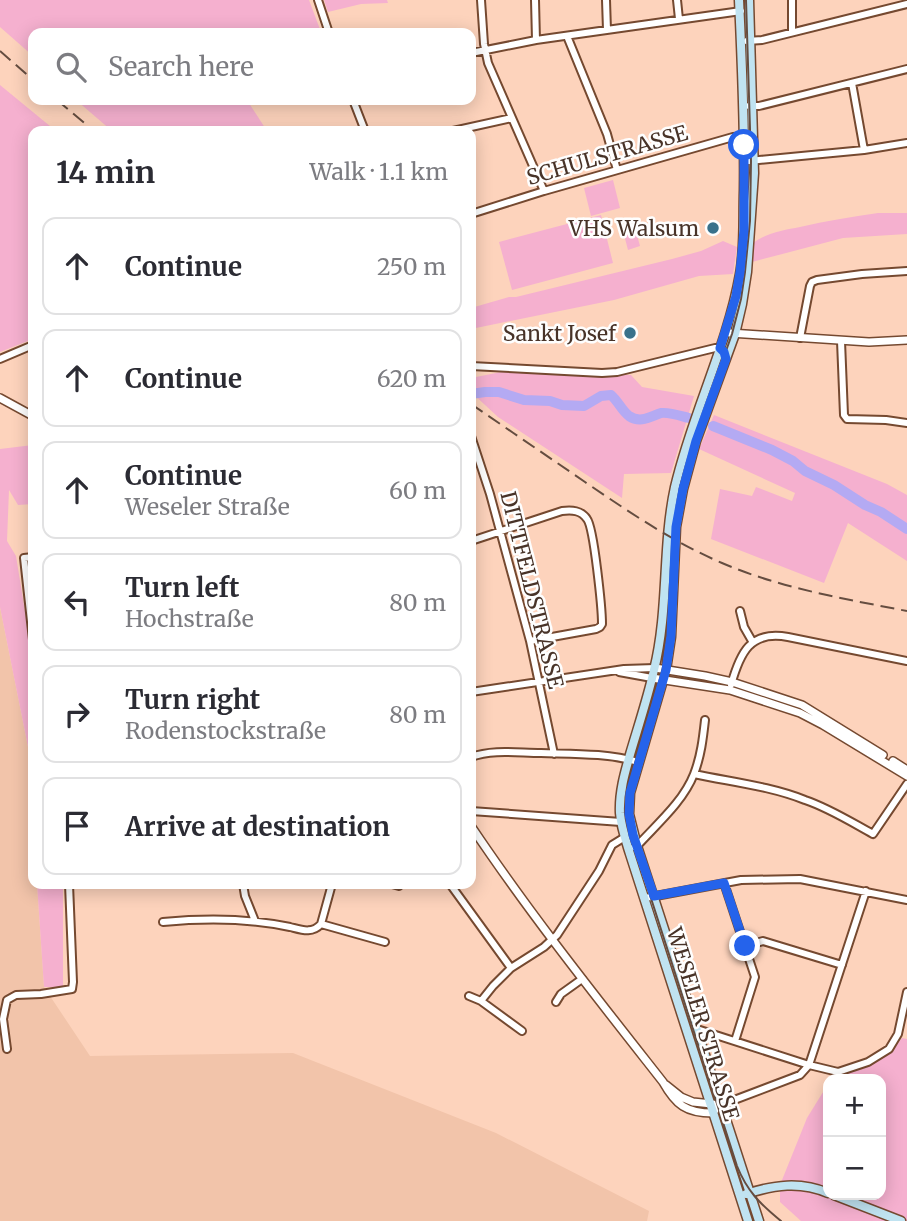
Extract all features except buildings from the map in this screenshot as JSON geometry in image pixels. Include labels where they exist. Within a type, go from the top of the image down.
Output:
[{"type":"main road","points":[[730,333],[742,304],[753,199],[753,106],[739,0]]},
{"type":"main road","points":[[633,847],[629,803],[638,762],[665,675],[671,636],[676,527],[696,441],[726,359],[743,247],[743,107],[749,0]]},
{"type":"main road","name":"WESELER STRASSE","points":[[730,333],[715,360],[688,439],[675,488],[668,527],[661,629],[654,673],[620,791],[621,822],[625,837],[633,847],[697,1029],[760,1221]]},
{"type":"main road","name":"WESELER STRASSE","points":[[650,897],[713,1113],[748,1221]]},
{"type":"main road","points":[[739,1196],[772,1186],[810,1186],[823,1190]]},
{"type":"main road","points":[[847,1200],[901,1221]]},
{"type":"street","points":[[318,0],[327,28]]},
{"type":"street","points":[[481,0],[488,62],[544,191]]},
{"type":"street","points":[[535,0],[536,40]]},
{"type":"street","points":[[606,0],[607,30]]},
{"type":"street","points":[[677,0],[679,19]]},
{"type":"street","points":[[792,0],[792,32]]},
{"type":"street","points":[[746,41],[762,40],[907,4]]},
{"type":"street","points":[[476,53],[536,40],[750,11]]},
{"type":"street","points":[[567,36],[607,134],[617,170]]},
{"type":"street","points":[[743,107],[759,106],[907,69]]},
{"type":"street","points":[[852,83],[864,149]]},
{"type":"street","points":[[355,105],[363,126]]},
{"type":"street","points":[[476,126],[512,118]]},
{"type":"street","name":"SCHULSTRASSE","points":[[476,212],[733,137],[754,135]]},
{"type":"street","points":[[744,161],[907,143]]},
{"type":"street","points":[[800,338],[812,282],[862,274],[907,271]]},
{"type":"street","points":[[730,333],[841,341],[907,340]]},
{"type":"street","points":[[841,341],[844,415],[847,419],[907,423]]},
{"type":"street","points":[[0,359],[28,347]]},
{"type":"street","points":[[476,366],[617,372],[720,348],[726,359]]},
{"type":"street","points":[[697,353],[710,354],[715,360]]},
{"type":"street","points":[[0,398],[28,413]]},
{"type":"street","name":"DITTFELDSTRASSE","points":[[476,453],[530,641],[554,754]]},
{"type":"street","points":[[476,539],[540,517],[571,510],[587,517],[602,624],[596,629],[530,641]]},
{"type":"street","points":[[28,558],[23,558],[28,599]]},
{"type":"street","points":[[740,611],[744,627],[752,641]]},
{"type":"street","points":[[731,686],[739,658],[752,641],[768,636],[777,635],[907,661]]},
{"type":"street","points":[[476,691],[624,669],[665,675],[705,676],[800,713],[907,776]]},
{"type":"street","points":[[731,686],[802,705],[907,770]]},
{"type":"street","points":[[633,847],[684,793],[701,754],[705,720]]},
{"type":"street","points":[[476,756],[492,752],[616,756],[638,762]]},
{"type":"street","points":[[694,774],[804,799],[873,834],[907,784]]},
{"type":"street","points":[[476,811],[621,822]]},
{"type":"street","points":[[476,834],[552,940],[670,1094],[683,1107],[699,1112],[713,1113],[721,1105],[800,1074],[810,1065],[866,891]]},
{"type":"street","points":[[481,1001],[511,968],[544,947],[557,935],[599,871],[612,845],[625,837]]},
{"type":"street","points":[[650,897],[757,879],[800,879],[907,900]]},
{"type":"street","points":[[724,883],[755,977],[735,1041]]},
{"type":"street","points":[[7,1049],[3,1019],[7,1000],[16,995],[72,989],[69,889]]},
{"type":"street","points":[[244,889],[255,921]]},
{"type":"street","points":[[163,922],[213,919],[255,921],[308,931],[321,924],[331,889]]},
{"type":"street","points":[[454,889],[511,968]]},
{"type":"street","points":[[321,924],[385,942]]},
{"type":"street","points":[[745,946],[763,941],[842,965]]},
{"type":"street","points":[[556,1002],[561,994],[582,979]]},
{"type":"street","points":[[697,1029],[831,1071],[845,1070],[880,1056],[889,1049],[898,1034],[907,992]]},
{"type":"street","points":[[469,996],[481,1001],[522,1031]]},
{"type":"street","points":[[898,1034],[907,1036]]},
{"type":"street","points":[[663,1082],[681,1097],[693,1102],[721,1105]]},
{"type":"shaded area","points":[[0,0],[309,0],[320,28],[28,28],[28,52],[0,27]]},
{"type":"shaded area","points":[[324,0],[387,0],[388,3],[361,4],[328,12]]},
{"type":"shaded area","points":[[0,85],[50,126],[28,126],[28,341],[0,352]]},
{"type":"shaded area","points":[[82,105],[250,105],[264,126],[106,126]]},
{"type":"shaded area","points":[[613,180],[620,208],[591,216],[584,188]]},
{"type":"shaded area","points":[[878,213],[907,213],[907,234],[843,238],[752,262],[753,243],[769,234]]},
{"type":"shaded area","points":[[601,215],[613,263],[512,290],[499,242]]},
{"type":"shaded area","points":[[634,224],[640,246],[628,250],[622,227]]},
{"type":"shaded area","points":[[723,241],[737,247],[733,274],[699,276],[614,300],[476,328],[476,307],[701,251]]},
{"type":"shaded area","points":[[506,371],[556,375],[631,375],[642,387],[694,396],[671,473],[624,474],[622,498],[498,417],[476,397],[476,377]]},
{"type":"shaded area","points":[[714,415],[887,484],[907,495],[907,561],[848,523],[824,583],[711,539],[720,489],[752,496],[756,487],[792,501],[795,493],[699,449]]},
{"type":"shaded area","points":[[28,446],[28,504],[18,505],[9,490],[7,541],[16,556],[28,630],[28,747],[0,607],[0,449]]},
{"type":"shaded area","points":[[0,607],[28,747],[28,889],[37,889],[44,987],[90,1056],[293,1053],[496,1133],[649,1211],[647,1221],[0,1221]]},
{"type":"shaded area","points":[[37,889],[63,889],[63,987],[44,987]]},
{"type":"shaded area","points":[[902,1038],[907,1039],[907,1221],[801,1221],[780,1202],[780,1185],[807,1118],[823,1092],[823,1200],[886,1200],[886,1074],[831,1074],[871,1064]]},
{"type":"waterway","points":[[476,393],[499,392],[524,400],[584,406],[601,396],[611,395],[633,418],[642,419],[661,413],[689,418]]},
{"type":"waterway","points":[[713,426],[793,461],[805,471],[834,485],[907,529]]},
{"type":"tram line","points":[[746,0],[750,221],[741,299],[732,334],[680,487],[672,544],[667,651],[627,790],[626,809],[631,836],[737,1166],[755,1196],[781,1221]]},
{"type":"railway","points":[[0,51],[28,76]]},
{"type":"railway","points":[[63,105],[88,126]]},
{"type":"railway","points":[[476,407],[635,515],[704,555],[744,572],[790,586],[907,611]]},
{"type":"place","name":"VHS Walsum","points":[[713,228]]},
{"type":"place","name":"Sankt Josef","points":[[630,333]]},
{"type":"route","points":[[744,145],[743,247],[736,296],[720,348],[726,359],[696,441],[683,489],[676,527],[671,636],[666,670],[632,784],[629,814],[633,835],[654,896],[724,883],[745,946]]}]
